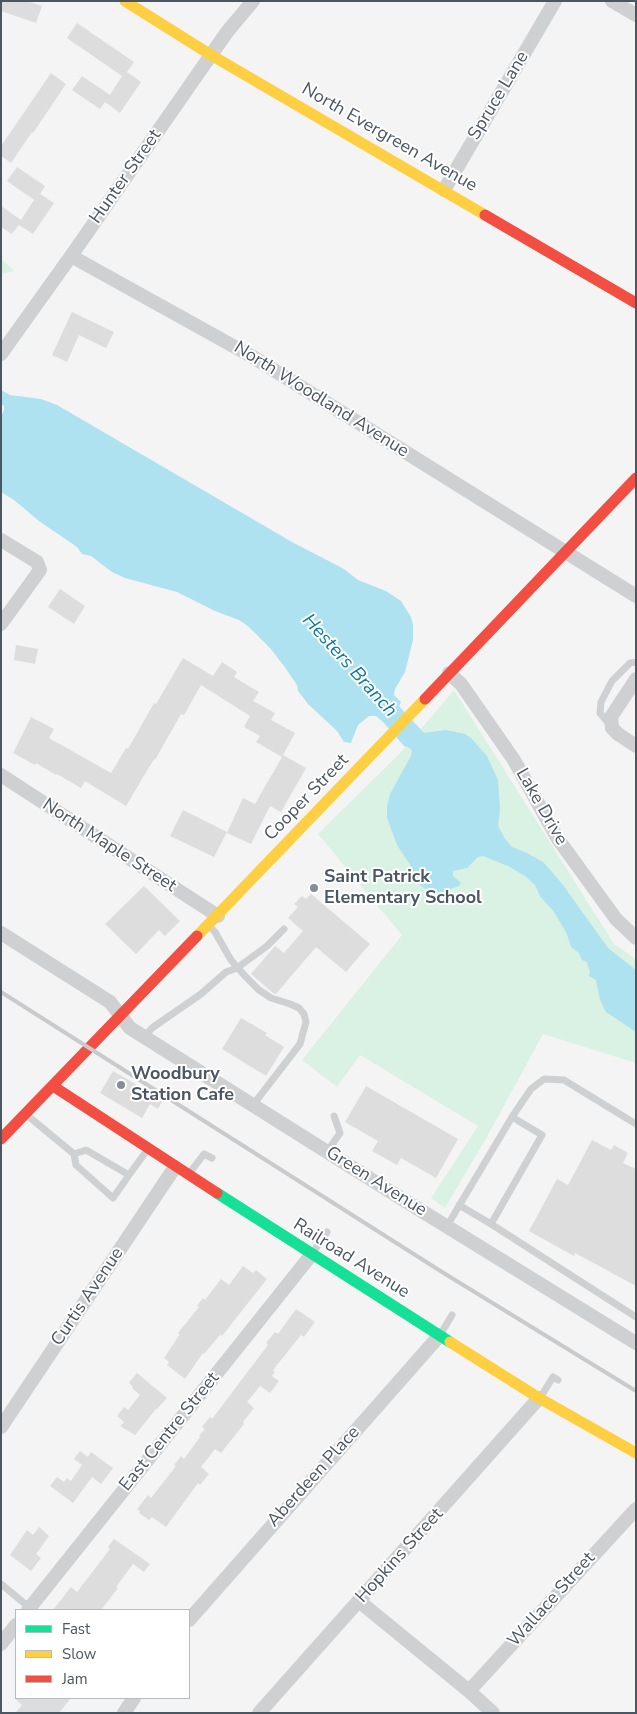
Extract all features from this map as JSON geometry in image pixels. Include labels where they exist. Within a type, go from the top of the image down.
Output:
[{"type":"main road","name":"North Evergreen Avenue","points":[[125,1],[636,303]]},
{"type":"main road","name":"Cooper Street","points":[[1,1139],[392,735],[636,478]]},
{"type":"main road","name":"Railroad Avenue","points":[[53,1086],[175,1167],[539,1398],[636,1453]]},
{"type":"street","name":"Hunter Street","points":[[1,354],[227,32],[253,1]]},
{"type":"street","name":"Spruce Lane","points":[[444,190],[555,1]]},
{"type":"street","points":[[612,1],[636,15]]},
{"type":"street","name":"North Woodland Avenue","points":[[71,256],[253,357],[636,596]]},
{"type":"street","points":[[1,540],[37,562],[40,570],[1,624]]},
{"type":"street","name":"Lake Drive","points":[[449,673],[460,684],[514,760],[558,839],[616,919],[636,938]]},
{"type":"street","points":[[636,679],[611,717],[612,728],[636,746]]},
{"type":"street","name":"North Maple Street","points":[[1,776],[213,921]]},
{"type":"street","name":"Green Avenue","points":[[1,933],[110,1002],[130,1028],[636,1343]]},
{"type":"street","name":"Curtis Avenue","points":[[1,1428],[175,1167]]},
{"type":"street","name":"East Centre Street","points":[[29,1609],[312,1254]]},
{"type":"street","name":"Aberdeen Place","points":[[190,1619],[440,1335]]},
{"type":"street","name":"Hopkins Street","points":[[259,1713],[360,1602],[539,1398]]},
{"type":"street","name":"Wallace Street","points":[[469,1691],[636,1509]]},
{"type":"street","points":[[360,1602],[469,1691],[493,1713]]},
{"type":"street","points":[[1,1644],[15,1627]]},
{"type":"street","points":[[124,1713],[133,1699]]},
{"type":"lane","points":[[612,728],[600,713],[601,702],[612,681],[630,663],[636,662]]},
{"type":"lane","points":[[213,921],[215,932],[237,968],[259,990],[272,998],[299,1008],[304,1014],[306,1022],[300,1044],[253,1105]]},
{"type":"lane","points":[[144,1037],[152,1028],[201,994],[226,972],[237,968],[267,946],[284,929]]},
{"type":"lane","points":[[446,1226],[512,1117],[531,1089],[544,1079],[564,1080],[636,1124]]},
{"type":"lane","points":[[26,1114],[74,1154],[76,1165],[113,1198],[148,1149]]},
{"type":"lane","points":[[327,1152],[340,1133],[334,1116]]},
{"type":"lane","points":[[492,1224],[542,1135],[512,1117]]},
{"type":"lane","points":[[74,1154],[86,1150],[129,1175]]},
{"type":"lane","points":[[188,1175],[204,1154],[212,1158]]},
{"type":"lane","points":[[459,1205],[492,1224],[636,1317]]},
{"type":"lane","points":[[312,1254],[327,1232]]},
{"type":"lane","points":[[440,1335],[452,1315]]},
{"type":"lane","points":[[539,1398],[553,1377],[558,1380]]},
{"type":"lane","points":[[1,1584],[29,1609]]},
{"type":"green space","points":[[1,259],[15,271],[1,274]]},
{"type":"green space","points":[[454,690],[614,944],[636,959],[636,1063],[543,1034],[488,1135],[445,1208],[431,1198],[478,1126],[360,1055],[337,1087],[302,1060],[402,935],[318,834],[403,750]]},
{"type":"water","name":"Hesters Branch","points":[[1,390],[10,395],[41,399],[57,405],[292,542],[344,569],[358,580],[386,591],[401,601],[411,617],[413,640],[405,672],[395,689],[394,695],[401,702],[399,706],[424,733],[446,730],[465,734],[487,756],[498,780],[500,809],[498,826],[505,839],[512,847],[543,862],[563,885],[608,948],[636,970],[636,1032],[606,1012],[600,1000],[596,980],[589,976],[590,972],[587,962],[582,960],[579,953],[571,947],[567,934],[554,912],[540,896],[535,885],[525,876],[508,866],[483,856],[478,857],[467,868],[453,871],[453,876],[461,883],[459,886],[442,892],[431,899],[425,898],[427,890],[420,885],[411,866],[397,845],[387,818],[390,794],[412,751],[404,746],[376,716],[369,716],[358,725],[351,743],[344,742],[337,731],[308,704],[298,691],[297,685],[284,666],[270,648],[249,627],[239,620],[215,611],[177,592],[125,578],[112,572],[91,556],[82,554],[77,547],[1,492],[1,417],[4,406],[1,404]]},
{"type":"building","points":[[1,1],[27,1],[42,6],[36,23],[1,11]]},
{"type":"building","points":[[77,23],[134,62],[127,72],[141,82],[120,113],[105,102],[100,109],[72,90],[82,76],[110,95],[122,76],[67,38]]},
{"type":"building","points":[[51,73],[66,84],[11,163],[1,156],[1,146]]},
{"type":"building","points":[[17,167],[45,186],[40,194],[54,203],[33,234],[19,225],[12,234],[1,227],[1,206],[21,220],[34,200],[7,181]]},
{"type":"building","points":[[72,312],[114,332],[106,348],[79,335],[67,362],[52,355]]},
{"type":"building","points":[[60,589],[85,606],[74,624],[48,607]]},
{"type":"building","points":[[16,645],[38,649],[35,664],[14,660]]},
{"type":"building","points":[[183,658],[213,676],[222,662],[237,672],[234,677],[259,692],[253,701],[275,713],[271,720],[295,733],[283,755],[306,768],[281,812],[270,806],[251,844],[227,833],[243,798],[255,804],[282,757],[256,742],[260,736],[244,727],[250,716],[201,685],[184,715],[181,714],[126,806],[85,781],[81,788],[36,763],[35,765],[13,753],[31,717],[54,729],[49,738],[111,773],[126,748],[128,749],[154,703],[156,704]]},
{"type":"building","points":[[183,810],[227,832],[214,857],[170,836]]},
{"type":"building","points":[[144,886],[180,921],[165,936],[159,930],[136,954],[105,924]]},
{"type":"building","points":[[311,894],[370,944],[346,972],[316,947],[276,994],[273,993],[251,974],[275,946],[284,953],[303,931],[288,918],[298,907],[294,904],[302,896],[306,899]]},
{"type":"building","points":[[241,1018],[267,1033],[265,1035],[284,1047],[266,1076],[222,1049]]},
{"type":"building","name":"Woodbury Station Cafe","points":[[113,1071],[163,1100],[158,1109],[150,1104],[142,1118],[100,1093]]},
{"type":"building","points":[[366,1086],[458,1139],[436,1178],[401,1158],[397,1165],[372,1151],[378,1141],[345,1122]]},
{"type":"building","points":[[592,1140],[611,1150],[614,1145],[628,1153],[623,1163],[636,1169],[636,1286],[575,1253],[574,1256],[529,1231],[557,1179],[568,1185]]},
{"type":"building","points":[[243,1266],[253,1273],[256,1270],[267,1279],[222,1336],[221,1334],[203,1353],[185,1379],[167,1365],[169,1362],[164,1358],[180,1334],[178,1333],[199,1307],[197,1306],[203,1298],[205,1300],[221,1279],[229,1285]]},
{"type":"building","points":[[296,1309],[315,1322],[304,1337],[301,1335],[273,1370],[275,1372],[272,1376],[279,1381],[270,1393],[260,1386],[247,1402],[254,1408],[243,1422],[244,1424],[221,1453],[215,1449],[201,1467],[209,1474],[200,1485],[198,1483],[166,1527],[152,1517],[149,1520],[139,1513],[140,1511],[137,1509],[148,1495],[151,1498],[176,1466],[174,1465],[181,1456],[184,1459],[205,1429],[202,1427],[210,1417],[212,1419],[268,1345],[266,1343],[275,1332],[278,1334]]},
{"type":"building","points":[[137,1373],[167,1398],[135,1435],[120,1426],[124,1422],[117,1416],[124,1407],[128,1410],[140,1395],[129,1383]]},
{"type":"building","points":[[80,1451],[88,1457],[91,1452],[113,1468],[101,1484],[92,1477],[73,1503],[50,1486],[57,1477],[64,1482],[67,1478],[71,1481],[82,1465],[74,1459]]},
{"type":"building","points":[[39,1527],[49,1536],[36,1554],[41,1558],[31,1571],[10,1555],[27,1530],[33,1535]]},
{"type":"building","points":[[114,1539],[150,1564],[144,1572],[133,1564],[102,1609],[54,1609],[71,1587],[77,1592],[110,1549],[108,1547]]},
{"type":"building","points":[[15,1699],[70,1699],[59,1713],[15,1713],[22,1705]]},
{"type":"railway","points":[[1,992],[442,1272],[636,1391]]},
{"type":"traffic: fast","points":[[217,1193],[450,1342]]},
{"type":"traffic: slow","points":[[125,1],[211,55],[485,215]]},
{"type":"traffic: slow","points":[[197,936],[425,699]]},
{"type":"traffic: slow","points":[[450,1342],[539,1398],[636,1453]]},
{"type":"traffic: jam","points":[[485,215],[636,303]]},
{"type":"traffic: jam","points":[[425,699],[636,478]]},
{"type":"traffic: jam","points":[[1,1139],[197,936]]},
{"type":"traffic: jam","points":[[53,1086],[217,1193]]},
{"type":"place","name":"Saint Patrick Elementary School","points":[[314,888]]},
{"type":"place","name":"Woodbury Station Cafe","points":[[121,1085]]}]
